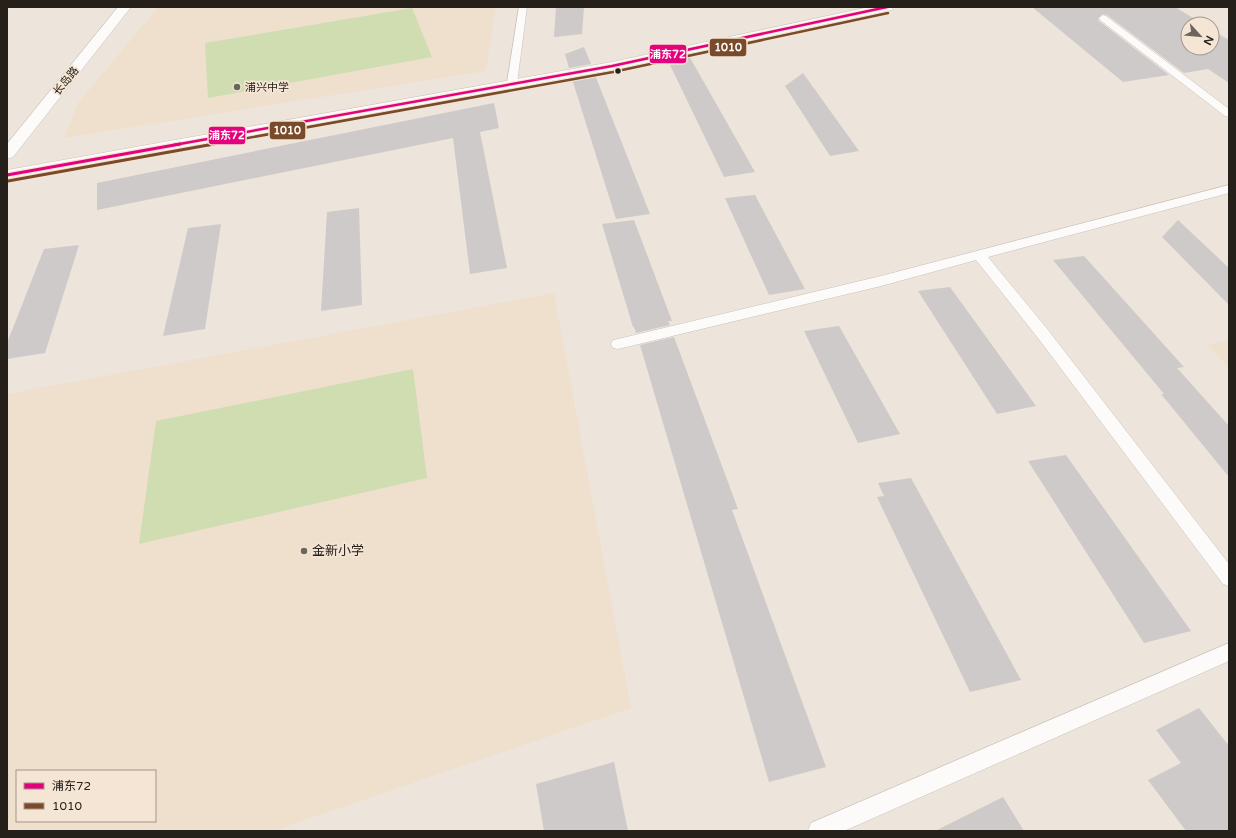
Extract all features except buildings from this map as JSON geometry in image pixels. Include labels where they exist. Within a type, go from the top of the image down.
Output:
[{"type":"street","name":"长岛路","points":[[7,154],[125,7]]},
{"type":"street","points":[[7,175],[612,66],[887,7]]},
{"type":"lane","points":[[512,83],[523,7]]},
{"type":"lane","points":[[1103,18],[1227,110]]},
{"type":"lane","points":[[618,344],[980,256],[1229,189]]},
{"type":"lane","points":[[980,256],[1043,334],[1229,578]]},
{"type":"lane","points":[[819,831],[1229,652]]},
{"type":"shaded area","name":"浦兴中学","points":[[158,7],[496,7],[486,71],[64,138],[78,103]]},
{"type":"shaded area","name":"金新小学","points":[[554,293],[631,708],[273,831],[7,831],[7,394]]},
{"type":"shaded area","points":[[1229,340],[1229,368],[1208,345]]},
{"type":"green space","points":[[412,8],[432,57],[208,98],[205,43]]},
{"type":"green space","points":[[413,369],[427,478],[139,544],[156,421]]},
{"type":"transit line","name":"浦东72","points":[[7,175],[612,66],[887,7]]},
{"type":"transit line","name":"1010","points":[[8,181],[613,72],[888,13]]},
{"type":"place","name":"浦兴中学","points":[[237,87]]},
{"type":"place","name":"金新小学","points":[[304,551]]}]
